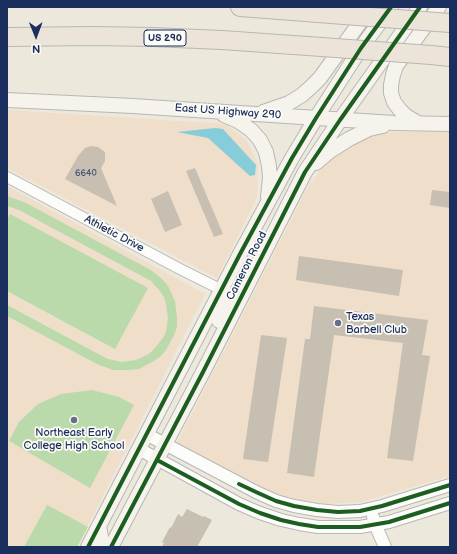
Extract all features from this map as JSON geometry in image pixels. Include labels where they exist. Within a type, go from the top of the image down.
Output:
[{"type":"highway","points":[[240,7],[450,23]]},
{"type":"highway","name":"US 290","points":[[7,36],[93,36],[222,40],[450,57]]},
{"type":"main road","points":[[257,114],[289,103],[302,95],[312,86],[320,78],[371,7]]},
{"type":"main road","name":"Cameron Road","points":[[88,547],[267,203],[292,158],[361,48],[391,7]]},
{"type":"main road","name":"Cameron Road","points":[[111,547],[203,372],[305,172],[420,7]]},
{"type":"main road","points":[[418,123],[406,116],[394,102],[391,85],[396,66],[439,7]]},
{"type":"main road","name":"East US Highway 290","points":[[7,100],[117,105],[394,123],[450,124]]},
{"type":"main road","points":[[216,111],[238,121],[251,130],[260,140],[266,152],[269,166],[270,178],[267,203]]},
{"type":"main road","points":[[305,172],[330,151],[349,139],[369,129],[394,123]]},
{"type":"main road","points":[[203,372],[200,360],[228,300],[228,296],[222,290]]},
{"type":"main road","points":[[99,526],[102,542],[100,547]]},
{"type":"street","name":"Athletic Drive","points":[[7,177],[222,290]]},
{"type":"street","points":[[146,434],[276,501],[317,510],[338,512],[360,511],[382,506],[450,484]]},
{"type":"street","points":[[139,449],[239,504],[280,520],[299,524],[318,527],[360,527],[389,522],[450,502]]},
{"type":"street","points":[[371,508],[374,524],[385,547]]},
{"type":"shaded area","points":[[7,110],[225,124],[246,140],[258,165],[257,197],[217,278],[7,168]]},
{"type":"shaded area","points":[[393,132],[450,132],[450,476],[360,502],[325,504],[299,500],[281,495],[261,487],[177,443],[308,187],[323,167],[353,142],[374,135]]},
{"type":"shaded area","name":"Northeast Early College High School","points":[[7,186],[205,294],[77,547],[7,547]]},
{"type":"green space","points":[[7,196],[24,202],[149,269],[162,279],[168,286],[175,301],[177,327],[166,350],[161,356],[139,369],[113,370],[97,364],[7,316],[7,305],[108,359],[122,362],[136,360],[149,354],[163,338],[166,332],[168,318],[164,297],[151,281],[19,210],[7,206]]},
{"type":"green space","points":[[10,214],[148,288],[115,349],[7,291],[7,219]]},
{"type":"green space","points":[[92,390],[119,397],[134,405],[90,488],[9,441],[19,422],[38,404],[61,394]]},
{"type":"green space","points":[[47,505],[88,527],[77,547],[24,547]]},
{"type":"water","points":[[215,128],[223,129],[256,165],[255,175],[250,176],[208,138],[177,132]]},
{"type":"building","points":[[91,146],[98,147],[105,152],[105,161],[101,168],[117,206],[65,179],[78,156],[85,148]]},
{"type":"building","points":[[195,168],[223,234],[214,237],[186,171]]},
{"type":"building","points":[[432,190],[450,192],[450,208],[430,205]]},
{"type":"building","points":[[168,191],[182,225],[165,232],[151,199]]},
{"type":"building","points":[[299,256],[403,270],[399,296],[296,280]]},
{"type":"building","points":[[314,306],[428,320],[422,355],[430,356],[413,461],[387,458],[403,343],[334,335],[314,477],[287,473],[305,339],[310,339]]},
{"type":"building","points":[[261,335],[287,338],[268,462],[243,459]]},
{"type":"building","points":[[187,509],[212,520],[197,547],[162,547],[164,543],[162,542],[178,514],[182,517]]},
{"type":"cycle path","points":[[88,547],[240,254],[292,158],[361,48],[391,7]]},
{"type":"cycle path","points":[[111,547],[203,372],[305,172],[420,7]]},
{"type":"cycle path","points":[[157,460],[239,504],[260,513],[281,520],[318,527],[360,527],[389,522],[450,503]]},
{"type":"cycle path","points":[[239,484],[276,501],[294,506],[338,512],[360,511],[382,506],[450,485]]},
{"type":"place","name":"Texas Barbell Club","points":[[338,323]]},
{"type":"place","name":"Northeast Early College High School","points":[[74,420]]}]
